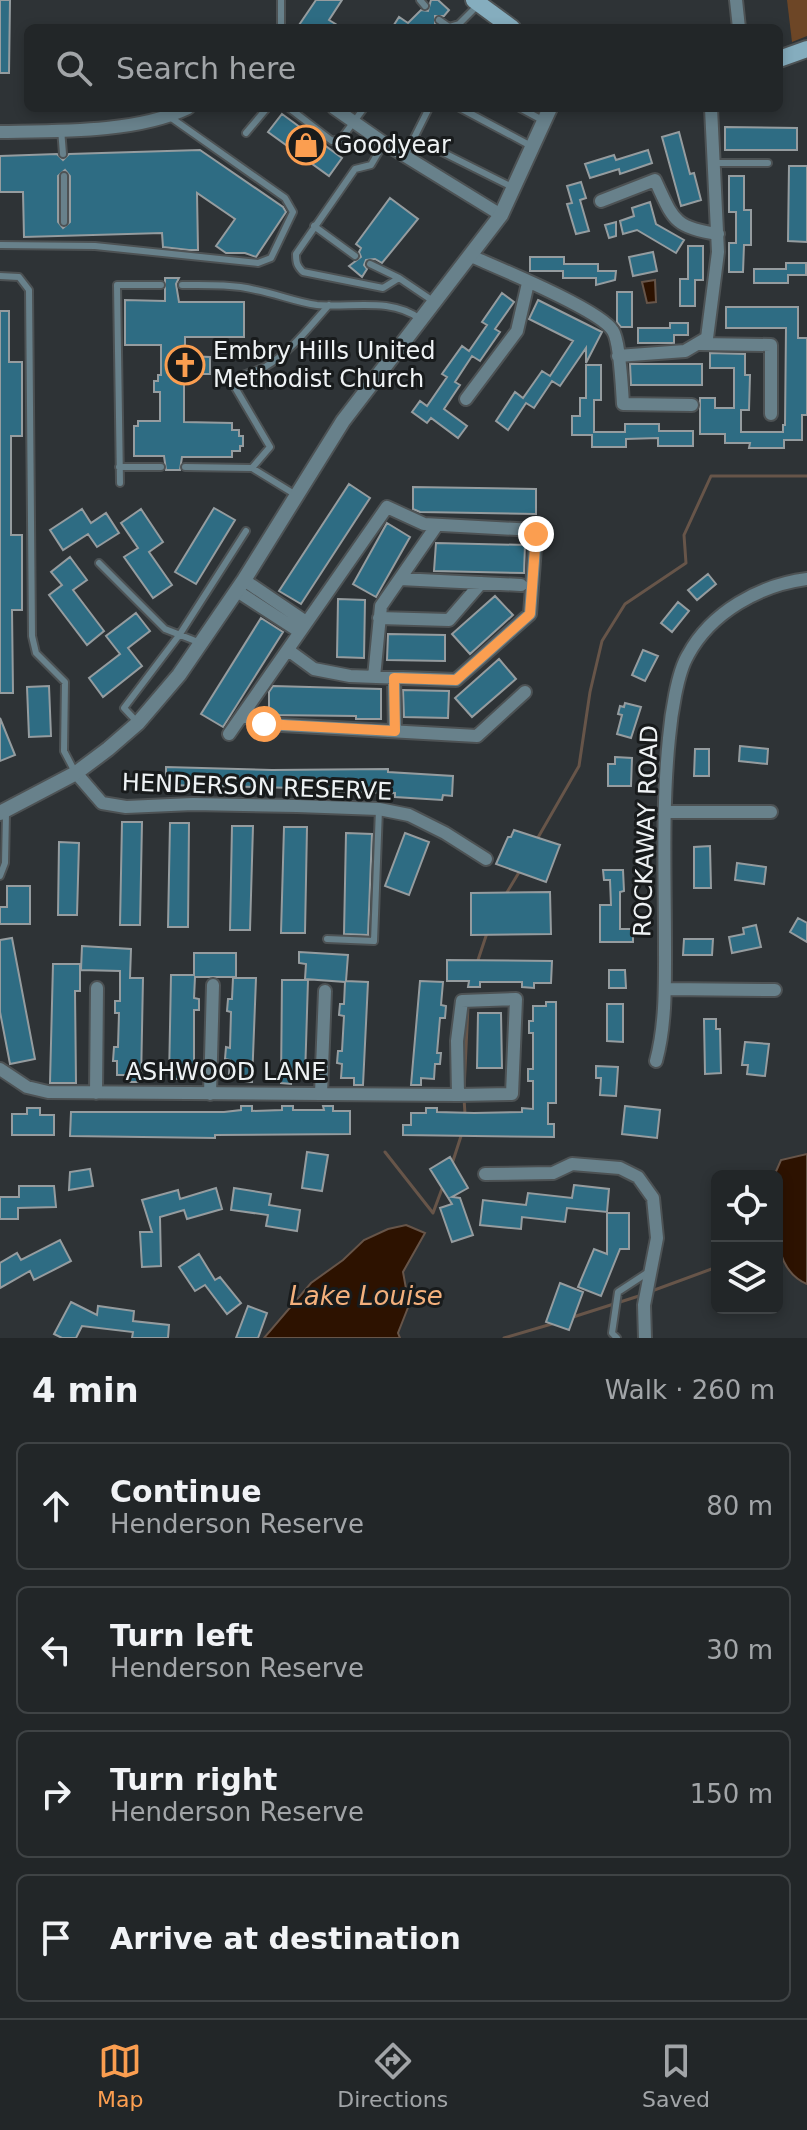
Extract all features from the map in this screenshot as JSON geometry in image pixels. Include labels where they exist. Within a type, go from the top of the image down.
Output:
[{"type":"main road","points":[[485,5],[507,24]]},
{"type":"main road","points":[[783,58],[807,49]]},
{"type":"street","points":[[736,0],[739,24]]},
{"type":"street","points":[[0,132],[130,126],[180,112]]},
{"type":"street","points":[[340,112],[501,215]]},
{"type":"street","points":[[618,356],[673,354],[700,344],[707,338],[718,252],[711,112]]},
{"type":"street","points":[[3,812],[76,773],[138,723],[202,644],[343,421],[501,215],[547,115]]},
{"type":"street","points":[[601,201],[655,180],[679,224],[695,231],[718,234]]},
{"type":"street","points":[[471,256],[592,313],[613,330],[623,404],[692,405]]},
{"type":"street","points":[[466,399],[517,331],[528,283]]},
{"type":"street","points":[[700,344],[771,345],[771,414]]},
{"type":"street","points":[[229,734],[387,507],[424,524],[534,530],[530,614],[456,680],[350,676],[314,669],[288,650]]},
{"type":"street","points":[[374,677],[381,606],[437,525]]},
{"type":"street","points":[[400,579],[521,585]]},
{"type":"street","name":"ROCKAWAY ROAD","points":[[656,1061],[662,1040],[665,989],[665,776],[671,715],[687,656],[711,623],[756,592],[807,579]]},
{"type":"street","points":[[379,618],[449,620],[481,583]]},
{"type":"street","points":[[241,586],[303,627]]},
{"type":"street","points":[[394,678],[395,731]]},
{"type":"street","points":[[242,715],[264,724],[477,736],[525,692]]},
{"type":"street","name":"HENDERSON RESERVE","points":[[76,773],[102,803],[126,807],[203,804],[379,809],[409,815],[486,859]]},
{"type":"street","points":[[665,812],[771,812]]},
{"type":"street","points":[[210,1094],[213,985]]},
{"type":"street","points":[[96,1093],[97,988]]},
{"type":"street","points":[[665,989],[775,990]]},
{"type":"street","points":[[321,1094],[325,991]]},
{"type":"street","name":"ASHWOOD LANE","points":[[0,1069],[27,1087],[48,1092],[210,1094],[458,1095],[512,1094],[516,999],[462,1001],[457,1041],[458,1095]]},
{"type":"street","points":[[485,1174],[553,1173],[572,1164],[620,1168],[638,1177],[653,1198],[657,1238],[644,1305],[645,1338]]},
{"type":"lane","points":[[281,0],[281,24]]},
{"type":"lane","points":[[459,24],[485,5]]},
{"type":"lane","points":[[439,20],[445,24]]},
{"type":"lane","points":[[246,133],[264,112]]},
{"type":"lane","points":[[294,112],[332,141],[341,139],[361,112]]},
{"type":"lane","points":[[405,156],[427,112]]},
{"type":"lane","points":[[467,112],[533,147]]},
{"type":"lane","points":[[0,245],[95,246],[258,263],[271,258],[293,212],[285,198],[170,117]]},
{"type":"lane","points":[[61,129],[63,154]]},
{"type":"lane","points":[[414,138],[515,188]]},
{"type":"lane","points":[[384,143],[371,165],[355,169],[296,254],[296,265],[303,272],[383,288],[399,278]]},
{"type":"lane","points":[[714,163],[768,163]]},
{"type":"lane","points":[[64,176],[64,222]]},
{"type":"lane","points":[[314,226],[355,256]]},
{"type":"lane","points":[[370,264],[399,278],[433,301]]},
{"type":"lane","points":[[0,276],[19,277],[29,290],[32,636],[36,653],[65,682],[64,751],[76,773]]},
{"type":"lane","points":[[120,483],[117,285],[161,285]]},
{"type":"lane","points":[[182,285],[257,290],[290,300],[329,305],[402,307],[420,319]]},
{"type":"lane","points":[[252,468],[270,447],[233,384],[238,376],[262,368],[280,357],[329,305]]},
{"type":"lane","points":[[119,467],[161,467]]},
{"type":"lane","points":[[185,467],[252,468],[296,495]]},
{"type":"lane","points":[[138,723],[124,708],[180,634],[246,531]]},
{"type":"lane","points":[[99,563],[165,629],[202,644]]},
{"type":"lane","points":[[327,939],[374,941],[379,809]]},
{"type":"lane","points":[[0,876],[5,863],[3,812]]},
{"type":"lane","points":[[617,1338],[612,1333],[618,1292],[653,1269]]},
{"type":"shaded area","points":[[787,0],[807,0],[807,36],[792,42]]},
{"type":"water","points":[[655,280],[656,302],[647,303],[642,282]]},
{"type":"water","points":[[807,1154],[807,1284],[795,1276],[783,1258],[783,1170],[777,1170],[781,1160]]},
{"type":"water","name":"Lake Louise","points":[[406,1225],[425,1233],[403,1272],[409,1305],[398,1333],[400,1338],[264,1338],[311,1283],[364,1240]]},
{"type":"building","points":[[0,0],[10,0],[9,73],[0,73]]},
{"type":"building","points":[[316,0],[342,0],[329,20],[336,24],[300,24]]},
{"type":"building","points":[[431,0],[438,0],[449,10],[444,16],[435,16],[435,24],[395,24],[399,17],[408,23],[421,10],[428,11]]},
{"type":"building","points":[[282,114],[342,158],[329,176],[268,132]]},
{"type":"building","points":[[725,127],[797,128],[797,150],[725,150]]},
{"type":"building","points":[[679,132],[690,174],[694,173],[701,200],[681,206],[662,137]]},
{"type":"building","points":[[200,150],[286,212],[256,257],[245,253],[226,253],[216,246],[235,219],[197,193],[198,250],[163,247],[162,233],[24,237],[23,192],[0,192],[0,156],[57,154],[63,160],[69,154]],"holes":[[[65,170],[70,176],[70,222],[63,228],[58,222],[58,176]]]},
{"type":"building","points":[[648,150],[652,163],[620,174],[619,169],[590,178],[585,164],[614,155],[616,160]]},
{"type":"building","points":[[789,166],[807,166],[807,242],[788,241]]},
{"type":"building","points":[[729,176],[744,176],[744,210],[751,210],[751,245],[744,245],[743,272],[729,272],[729,243],[736,243],[736,212],[729,212]]},
{"type":"building","points":[[581,182],[586,198],[580,200],[589,231],[576,234],[567,204],[572,203],[567,186]]},
{"type":"building","points":[[390,198],[418,219],[382,263],[375,259],[366,260],[364,265],[367,269],[362,277],[349,266],[361,257],[361,248],[356,244]]},
{"type":"building","points":[[650,202],[656,224],[684,240],[676,253],[637,230],[623,234],[620,221],[634,216],[632,208]]},
{"type":"building","points":[[616,222],[616,236],[609,238],[605,225]]},
{"type":"building","points":[[688,246],[703,246],[703,280],[695,280],[695,306],[680,306],[680,279],[688,279]]},
{"type":"building","points":[[653,252],[657,271],[633,276],[629,257]]},
{"type":"building","points":[[530,257],[564,257],[564,264],[598,264],[598,271],[616,271],[615,280],[596,285],[596,278],[563,278],[563,271],[530,271]]},
{"type":"building","points":[[786,263],[806,263],[806,275],[788,275],[788,283],[754,283],[754,269],[786,269]]},
{"type":"building","name":"Embry Hills United Methodist Church","points":[[165,278],[179,278],[176,284],[179,302],[244,302],[244,337],[185,337],[185,356],[210,357],[210,374],[190,374],[190,380],[184,380],[184,422],[232,423],[232,430],[239,430],[239,436],[243,436],[243,446],[240,446],[240,451],[232,451],[232,457],[182,457],[180,470],[166,470],[164,456],[134,456],[134,426],[138,426],[138,421],[160,421],[160,392],[154,392],[154,381],[158,381],[158,375],[161,375],[161,345],[125,345],[125,300],[165,301]]},
{"type":"building","points":[[617,292],[632,292],[632,327],[621,327],[617,322]]},
{"type":"building","points":[[502,293],[514,302],[495,329],[500,332],[480,361],[472,356],[455,382],[460,385],[444,409],[467,426],[458,438],[431,418],[427,423],[412,412],[420,401],[427,406],[447,377],[442,374],[462,346],[469,351],[487,325],[482,322]]},
{"type":"building","points":[[538,300],[602,332],[586,363],[586,348],[560,386],[552,381],[534,408],[526,403],[508,430],[496,421],[515,392],[523,398],[542,371],[550,376],[573,341],[529,319]]},
{"type":"building","points":[[726,307],[798,307],[798,338],[807,338],[807,415],[802,415],[802,440],[784,440],[784,448],[749,448],[750,443],[725,443],[725,434],[700,434],[700,398],[715,398],[715,408],[734,408],[734,368],[710,368],[710,353],[745,354],[745,375],[750,375],[749,410],[741,410],[741,432],[783,432],[785,425],[786,328],[726,328]]},
{"type":"building","points":[[0,311],[9,311],[9,362],[22,362],[22,436],[11,436],[11,535],[22,535],[22,610],[12,610],[13,693],[0,693]]},
{"type":"building","points":[[670,323],[688,323],[688,335],[674,335],[674,343],[638,343],[638,328],[670,328]]},
{"type":"building","points":[[630,364],[702,364],[702,385],[631,385]]},
{"type":"building","points":[[586,365],[601,365],[601,400],[594,400],[594,432],[625,432],[625,424],[659,424],[659,431],[693,431],[693,446],[658,446],[658,438],[626,439],[626,447],[592,447],[592,435],[572,435],[572,416],[580,416],[580,398],[586,398]]},
{"type":"building","points":[[349,484],[370,498],[301,604],[279,591]]},
{"type":"building","points":[[413,487],[536,489],[536,514],[420,512],[413,509]]},
{"type":"building","points":[[214,508],[235,520],[196,584],[175,572]]},
{"type":"building","points":[[82,509],[91,523],[106,513],[119,533],[97,547],[88,534],[63,550],[50,530]]},
{"type":"building","points":[[141,509],[163,542],[149,552],[172,585],[153,598],[124,557],[138,548],[121,523]]},
{"type":"building","points":[[387,523],[410,537],[376,597],[353,584]]},
{"type":"building","points":[[436,543],[525,545],[524,573],[434,571]]},
{"type":"building","points":[[70,557],[87,580],[73,590],[104,631],[87,645],[49,595],[62,585],[51,572]]},
{"type":"building","points":[[708,574],[716,584],[697,600],[688,590]]},
{"type":"building","points":[[495,596],[513,615],[470,654],[452,634]]},
{"type":"building","points":[[338,599],[365,600],[364,658],[337,657]]},
{"type":"building","points":[[678,602],[689,611],[672,632],[661,623]]},
{"type":"building","points":[[136,613],[150,631],[128,648],[142,666],[103,697],[89,678],[120,654],[106,636]]},
{"type":"building","points":[[261,618],[283,632],[223,727],[201,714]]},
{"type":"building","points":[[388,634],[445,635],[445,661],[387,660]]},
{"type":"building","points":[[643,650],[658,656],[645,681],[632,675]]},
{"type":"building","points":[[499,659],[516,679],[472,717],[455,698]]},
{"type":"building","points":[[49,686],[51,736],[29,737],[27,687]]},
{"type":"building","points":[[273,686],[381,689],[381,719],[269,715],[269,692]]},
{"type":"building","points":[[403,690],[449,691],[448,718],[404,717]]},
{"type":"building","points":[[625,703],[641,707],[631,738],[617,734],[622,715],[618,714],[620,706],[624,707]]},
{"type":"building","points":[[0,718],[15,755],[0,761]]},
{"type":"building","points":[[740,746],[768,749],[767,764],[739,761]]},
{"type":"building","points":[[695,749],[709,749],[709,776],[694,776]]},
{"type":"building","points":[[615,757],[632,758],[631,786],[608,786],[608,764],[615,764]]},
{"type":"building","points":[[166,767],[388,769],[388,772],[453,776],[452,796],[443,795],[442,800],[395,797],[395,793],[338,792],[338,789],[166,785]]},
{"type":"building","points":[[122,822],[142,822],[140,925],[120,925]]},
{"type":"building","points":[[170,823],[189,823],[188,927],[168,927]]},
{"type":"building","points":[[232,826],[253,826],[250,930],[230,930]]},
{"type":"building","points":[[284,827],[307,827],[305,933],[281,933]]},
{"type":"building","points":[[514,830],[560,845],[546,882],[496,864]]},
{"type":"building","points":[[346,833],[372,834],[368,935],[344,934]]},
{"type":"building","points":[[405,833],[429,842],[409,895],[385,886]]},
{"type":"building","points":[[59,842],[79,843],[77,915],[58,915]]},
{"type":"building","points":[[710,846],[711,888],[694,888],[694,847]]},
{"type":"building","points":[[737,863],[766,867],[764,884],[735,880]]},
{"type":"building","points":[[603,870],[623,870],[620,929],[633,929],[633,942],[600,942],[600,905],[611,905],[610,880],[604,880]]},
{"type":"building","points":[[7,886],[30,886],[30,924],[0,924],[0,907],[7,907]]},
{"type":"building","points":[[550,892],[551,934],[471,935],[471,893]]},
{"type":"building","points":[[798,918],[807,923],[807,942],[790,932]]},
{"type":"building","points":[[756,925],[761,947],[732,953],[729,937],[744,934],[743,928]]},
{"type":"building","points":[[12,938],[35,1059],[10,1064],[0,1012],[0,940]]},
{"type":"building","points":[[684,939],[713,939],[712,955],[683,955]]},
{"type":"building","points":[[82,946],[131,949],[130,978],[143,978],[141,1082],[130,1082],[130,1075],[117,1075],[117,1061],[113,1061],[114,1047],[118,1047],[119,1013],[115,1013],[115,1001],[120,1001],[120,971],[81,970]]},
{"type":"building","points":[[299,952],[348,955],[346,981],[368,982],[363,1085],[354,1085],[354,1078],[341,1078],[342,1064],[337,1063],[338,1051],[342,1051],[344,1016],[339,1015],[340,1004],[344,1004],[345,982],[305,979],[306,964],[299,963]]},
{"type":"building","points":[[194,953],[236,953],[236,977],[195,977],[194,998],[199,999],[199,1010],[194,1010],[194,1072],[179,1072],[179,1079],[169,1079],[171,975],[194,975]]},
{"type":"building","points":[[447,960],[552,961],[551,983],[534,983],[534,988],[522,987],[522,982],[480,982],[480,987],[468,987],[469,981],[447,981]]},
{"type":"building","points":[[53,964],[80,964],[80,991],[75,991],[76,1083],[50,1083]]},
{"type":"building","points":[[609,970],[625,970],[626,988],[609,988]]},
{"type":"building","points":[[233,978],[256,978],[252,1082],[241,1082],[241,1075],[229,1074],[230,1060],[225,1059],[226,1047],[230,1048],[231,1012],[227,1011],[228,999],[232,999]]},
{"type":"building","points":[[282,980],[308,980],[305,1077],[291,1077],[291,1084],[281,1083]]},
{"type":"building","points":[[420,981],[443,982],[441,1005],[446,1006],[445,1018],[440,1018],[437,1053],[441,1053],[440,1064],[435,1064],[434,1079],[421,1078],[421,1085],[411,1085]]},
{"type":"building","points":[[546,1002],[556,1002],[556,1103],[548,1103],[548,1124],[554,1124],[554,1137],[403,1135],[403,1125],[411,1125],[411,1113],[426,1113],[426,1108],[437,1108],[437,1112],[474,1113],[533,1109],[533,1081],[528,1081],[528,1069],[533,1069],[533,1033],[529,1033],[529,1021],[533,1021],[533,1006],[546,1006]]},
{"type":"building","points":[[607,1004],[623,1004],[623,1042],[607,1041]]},
{"type":"building","points":[[478,1013],[501,1013],[502,1068],[477,1068]]},
{"type":"building","points":[[704,1019],[716,1019],[716,1029],[720,1029],[721,1073],[705,1074]]},
{"type":"building","points":[[745,1042],[769,1044],[765,1076],[747,1074],[748,1065],[742,1065]]},
{"type":"building","points":[[596,1066],[618,1067],[616,1096],[600,1095],[601,1078],[596,1078]]},
{"type":"building","points":[[241,1106],[252,1106],[252,1111],[282,1110],[282,1106],[293,1106],[293,1110],[324,1110],[323,1106],[333,1106],[333,1111],[350,1111],[350,1134],[215,1135],[215,1138],[70,1136],[71,1112],[224,1112],[241,1110]]},
{"type":"building","points":[[625,1106],[660,1110],[657,1138],[622,1134]]},
{"type":"building","points":[[27,1108],[40,1108],[40,1115],[54,1115],[54,1135],[12,1135],[12,1114],[27,1114]]},
{"type":"building","points":[[307,1152],[328,1155],[322,1191],[302,1188]]},
{"type":"building","points":[[450,1157],[468,1188],[452,1197],[460,1198],[473,1235],[452,1242],[440,1208],[452,1204],[430,1169]]},
{"type":"building","points":[[90,1169],[93,1186],[69,1190],[70,1172]]},
{"type":"building","points":[[574,1185],[609,1189],[607,1212],[567,1208],[565,1222],[522,1217],[521,1229],[480,1225],[483,1200],[526,1205],[528,1193],[572,1198]]},
{"type":"building","points":[[19,1186],[54,1186],[56,1207],[18,1208],[18,1219],[0,1219],[0,1197],[19,1197]]},
{"type":"building","points":[[216,1188],[222,1209],[187,1219],[184,1210],[160,1217],[161,1266],[142,1267],[140,1232],[152,1232],[142,1200],[178,1190],[180,1199]]},
{"type":"building","points":[[234,1188],[271,1194],[269,1205],[300,1210],[297,1231],[266,1226],[268,1215],[231,1210]]},
{"type":"building","points":[[607,1213],[629,1213],[629,1249],[620,1249],[601,1296],[578,1287],[594,1249],[607,1254]]},
{"type":"building","points":[[60,1240],[71,1261],[34,1280],[30,1271],[0,1288],[0,1263],[17,1253],[21,1260]]},
{"type":"building","points":[[199,1254],[215,1280],[220,1277],[241,1303],[227,1314],[205,1285],[195,1291],[179,1267]]},
{"type":"building","points":[[560,1283],[583,1292],[569,1330],[546,1322]]},
{"type":"building","points":[[71,1302],[97,1315],[98,1306],[134,1311],[133,1321],[169,1325],[168,1338],[132,1338],[133,1332],[82,1326],[76,1338],[62,1338],[54,1334]]},
{"type":"building","points":[[248,1306],[267,1313],[258,1338],[236,1338]]},
{"type":"waterway","points":[[536,841],[579,766],[590,692],[602,641],[625,604],[686,563],[684,535],[711,476],[807,476]]},
{"type":"waterway","points":[[506,894],[521,869]]},
{"type":"waterway","points":[[477,963],[487,933]]},
{"type":"waterway","points":[[464,1090],[468,1006]]},
{"type":"waterway","points":[[464,1098],[465,1114]]},
{"type":"waterway","points":[[452,1164],[462,1133]]},
{"type":"waterway","points":[[385,1152],[433,1213],[443,1186]]},
{"type":"waterway","points":[[649,1292],[711,1269]]},
{"type":"waterway","points":[[573,1317],[642,1295]]},
{"type":"waterway","points":[[504,1338],[555,1323]]},
{"type":"place","name":"Goodyear","points":[[306,145]]},
{"type":"place","name":"Embry Hills United Methodist Church","points":[[185,365]]},
{"type":"route","points":[[264,724],[395,731],[394,678],[456,680],[530,614],[536,534]]}]
